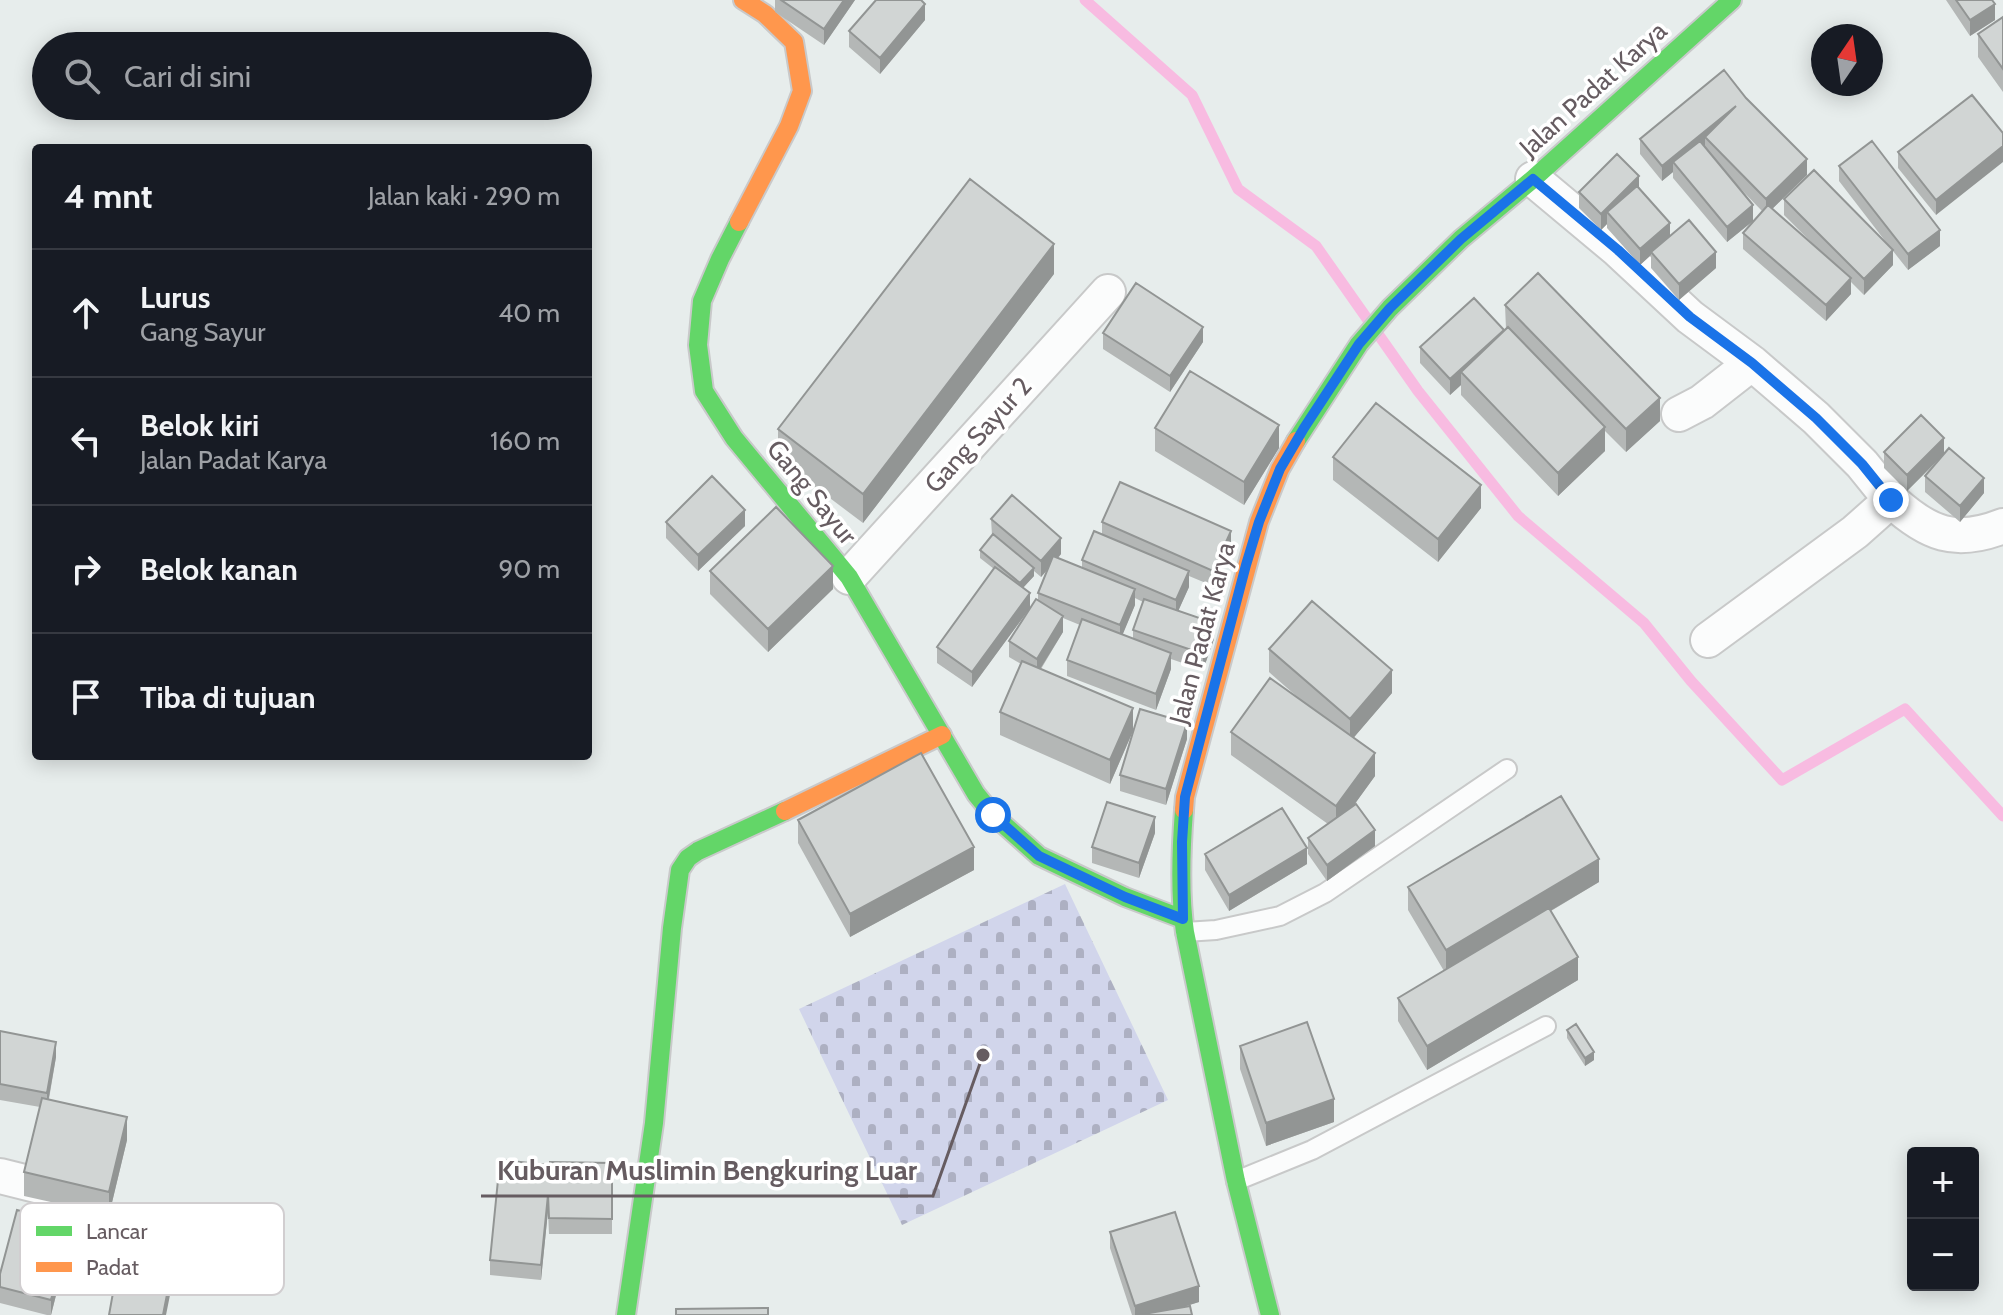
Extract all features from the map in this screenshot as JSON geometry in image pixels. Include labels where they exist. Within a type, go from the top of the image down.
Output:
[{"type":"street","name":"Gang Sayur","points":[[743,0],[765,14],[794,42],[802,91],[789,126],[720,259],[702,301],[698,345],[704,391],[734,438],[849,577],[976,794],[993,815],[1039,856],[1184,926]]},
{"type":"street","name":"Jalan Padat Karya","points":[[1270,1315],[1236,1181],[1184,926],[1182,842],[1185,797],[1259,522],[1280,469],[1304,428],[1359,344],[1390,308],[1461,239],[1533,179],[1732,0]]},
{"type":"street","points":[[1533,179],[1618,250],[1690,317],[1752,363],[1816,418],[1911,519],[1924,526],[1961,536],[1982,534],[2003,526]]},
{"type":"street","name":"Gang Sayur 2","points":[[849,577],[1108,292]]},
{"type":"street","points":[[1679,414],[1702,402],[1752,363]]},
{"type":"street","points":[[1708,640],[1855,532],[1891,500]]},
{"type":"street","points":[[626,1315],[654,1123],[680,870],[688,858],[698,851],[942,735]]},
{"type":"street","points":[[0,1176],[64,1192]]},
{"type":"lane","points":[[1184,926],[1216,930],[1280,916],[1325,893],[1507,769]]},
{"type":"lane","points":[[1236,1181],[1312,1150],[1546,1026]]},
{"type":"green space","points":[[1065,884],[1168,1100],[902,1225],[799,1009]]},
{"type":"building","points":[[781,0],[844,0],[824,29]]},
{"type":"building","points":[[876,0],[921,0],[925,4],[880,58],[849,31]]},
{"type":"building","points":[[1956,0],[1992,0],[1995,4],[1970,20]]},
{"type":"building","points":[[2003,17],[2003,69],[1978,34]]},
{"type":"building","points":[[1724,70],[1746,98],[1807,159],[1766,199],[1705,137],[1736,106],[1662,166],[1640,139]]},
{"type":"building","points":[[1972,95],[2003,133],[2003,146],[1936,200],[1898,152]]},
{"type":"building","points":[[1700,141],[1753,205],[1727,227],[1673,162]]},
{"type":"building","points":[[1872,141],[1940,230],[1908,254],[1839,166]]},
{"type":"building","points":[[1617,154],[1639,176],[1601,214],[1579,192]]},
{"type":"building","points":[[1814,170],[1893,250],[1864,279],[1784,199]]},
{"type":"building","points":[[970,179],[1054,244],[863,494],[778,429]]},
{"type":"building","points":[[1637,186],[1670,223],[1640,249],[1607,212]]},
{"type":"building","points":[[1768,205],[1851,278],[1826,305],[1743,233]]},
{"type":"building","points":[[1689,220],[1716,252],[1679,284],[1651,252]]},
{"type":"building","points":[[1538,273],[1660,398],[1626,429],[1505,305]]},
{"type":"building","points":[[1136,283],[1203,327],[1170,376],[1103,333]]},
{"type":"building","points":[[1474,298],[1504,330],[1450,379],[1420,347]]},
{"type":"building","points":[[1508,327],[1605,427],[1558,473],[1461,372]]},
{"type":"building","points":[[1190,371],[1279,425],[1244,482],[1155,428]]},
{"type":"building","points":[[1376,403],[1481,485],[1438,539],[1333,457]]},
{"type":"building","points":[[1921,415],[1944,438],[1907,475],[1884,452]]},
{"type":"building","points":[[1949,448],[1984,478],[1960,506],[1925,476]]},
{"type":"building","points":[[712,476],[745,510],[698,555],[666,522]]},
{"type":"building","points":[[1120,482],[1231,531],[1213,571],[1102,522]]},
{"type":"building","points":[[1012,495],[1061,538],[1041,561],[991,519]]},
{"type":"building","points":[[776,507],[833,566],[768,629],[710,571]]},
{"type":"building","points":[[1094,531],[1189,571],[1176,600],[1082,560]]},
{"type":"building","points":[[993,534],[1034,568],[1020,583],[980,550]]},
{"type":"building","points":[[1053,556],[1135,589],[1120,625],[1038,593]]},
{"type":"building","points":[[995,567],[1030,593],[972,672],[937,647]]},
{"type":"building","points":[[1036,599],[1063,616],[1037,659],[1009,641]]},
{"type":"building","points":[[1144,599],[1214,623],[1203,654],[1133,630]]},
{"type":"building","points":[[1312,601],[1392,670],[1350,719],[1269,649]]},
{"type":"building","points":[[1082,619],[1171,653],[1156,694],[1067,660]]},
{"type":"building","points":[[1022,661],[1133,708],[1110,760],[1000,712]]},
{"type":"building","points":[[1270,678],[1375,753],[1336,806],[1231,732]]},
{"type":"building","points":[[1140,709],[1187,723],[1166,789],[1120,775]]},
{"type":"building","points":[[921,753],[974,847],[850,914],[798,820]]},
{"type":"building","points":[[1561,796],[1599,859],[1446,950],[1408,887]]},
{"type":"building","points":[[1107,802],[1155,817],[1139,863],[1092,847]]},
{"type":"building","points":[[1356,804],[1375,830],[1327,865],[1308,838]]},
{"type":"building","points":[[1282,808],[1307,848],[1229,895],[1205,854]]},
{"type":"building","points":[[1549,908],[1578,957],[1427,1046],[1398,998]]},
{"type":"building","points":[[1307,1022],[1334,1099],[1266,1123],[1240,1046]]},
{"type":"building","points":[[1576,1024],[1594,1052],[1585,1058],[1567,1030]]},
{"type":"building","points":[[0,1031],[56,1042],[47,1093],[0,1084]]},
{"type":"building","points":[[42,1098],[127,1117],[109,1192],[24,1172]]},
{"type":"building","points":[[500,1160],[550,1165],[550,1162],[612,1163],[612,1219],[549,1218],[548,1195],[541,1265],[490,1260]]},
{"type":"building","points":[[17,1210],[20,1211],[20,1292],[0,1287],[0,1274]]},
{"type":"building","points":[[1175,1212],[1199,1286],[1135,1306],[1110,1232]]},
{"type":"building","points":[[31,1295],[52,1295],[51,1300]]},
{"type":"building","points":[[113,1295],[167,1295],[163,1315],[109,1315]]},
{"type":"building","points":[[1190,1306],[1192,1315],[1138,1315]]},
{"type":"building","points":[[768,1308],[768,1315],[676,1315],[676,1309]]},
{"type":"waterway","points":[[1085,0],[1192,95],[1238,189],[1316,246],[1368,320]]},
{"type":"waterway","points":[[1378,334],[1418,391],[1518,516],[1644,623],[1691,681],[1782,780],[1905,709],[2003,816]]},
{"type":"traffic: fast","points":[[1296,441],[1359,344],[1390,308],[1461,239],[1533,179],[1732,0]]},
{"type":"traffic: fast","points":[[739,222],[702,301],[698,345],[704,391],[734,438],[849,577],[976,794],[993,815],[1039,856],[1125,897],[1183,919]]},
{"type":"traffic: fast","points":[[1184,810],[1181,871],[1185,932],[1236,1181],[1270,1315]]},
{"type":"traffic: fast","points":[[626,1315],[654,1123],[680,870],[688,858],[698,851],[785,811]]},
{"type":"traffic: slow","points":[[739,222],[789,126],[802,91],[794,42],[765,14],[743,0]]},
{"type":"traffic: slow","points":[[1184,810],[1259,522],[1280,469],[1296,441]]},
{"type":"traffic: slow","points":[[785,811],[942,735]]},
{"type":"place","name":"Kuburan Muslimin Bengkuring Luar","points":[[983,1055]]},
{"type":"route","points":[[993,815],[1039,856],[1125,897],[1183,919],[1185,797],[1246,565],[1280,469],[1359,344],[1390,308],[1461,239],[1533,179],[1618,250],[1690,317],[1752,363],[1816,418],[1862,464],[1891,500]]}]
